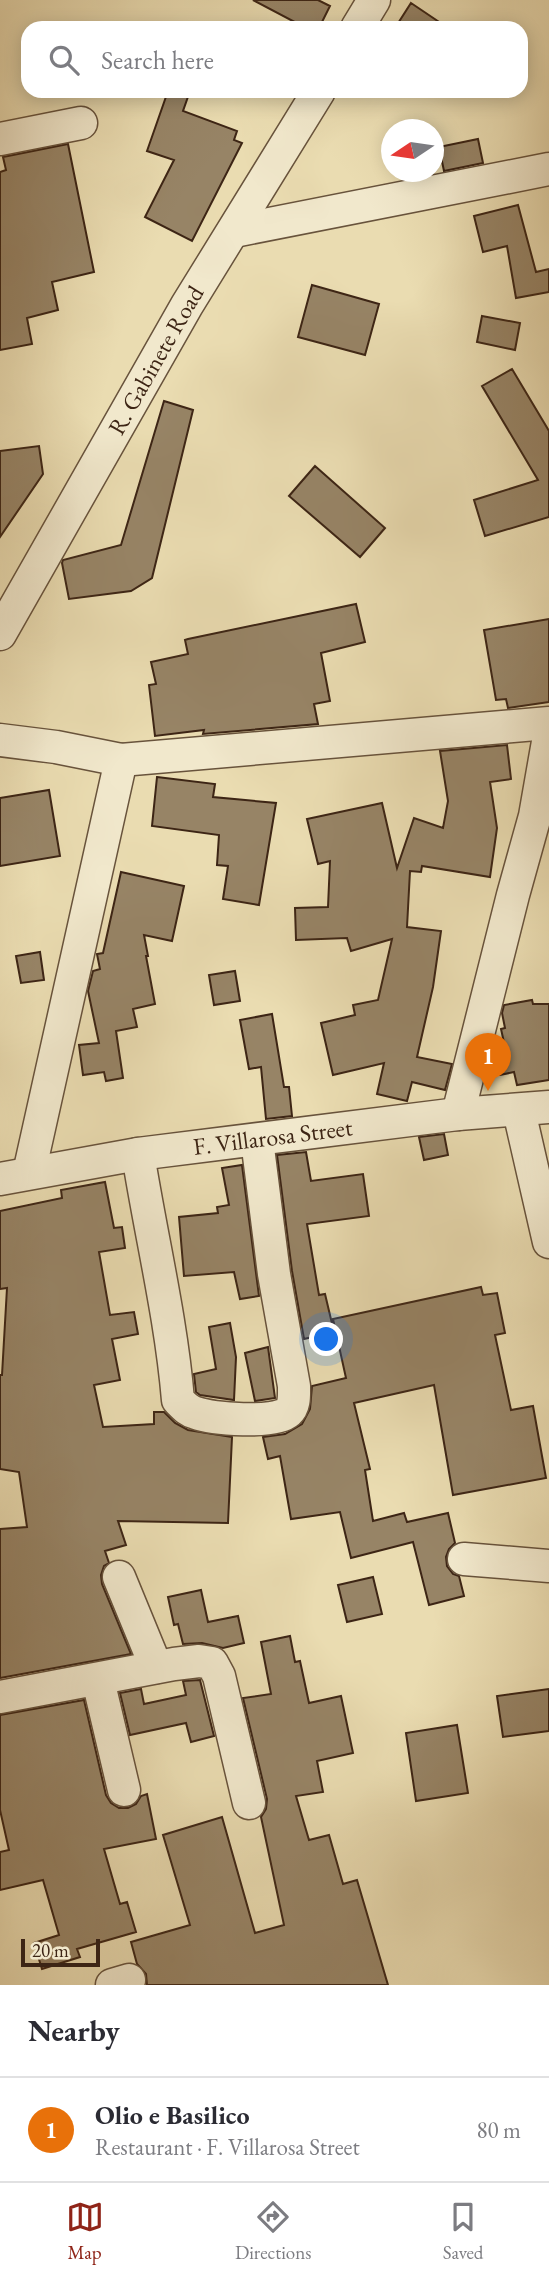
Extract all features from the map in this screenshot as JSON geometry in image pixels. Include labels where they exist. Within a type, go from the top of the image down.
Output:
[{"type":"street","points":[[361,21],[374,0]]},
{"type":"street","name":"R. Gabinete Road","points":[[0,634],[187,305],[315,98]]},
{"type":"street","points":[[0,139],[81,123]]},
{"type":"street","points":[[234,231],[549,169]]},
{"type":"street","points":[[0,740],[56,747],[121,760],[549,723]]},
{"type":"street","points":[[458,1114],[535,816],[549,736]]},
{"type":"street","points":[[15,1176],[121,760]]},
{"type":"street","points":[[534,1109],[549,1242]]},
{"type":"street","name":"F. Villarosa Street","points":[[15,1176],[138,1154],[458,1114],[534,1109]]},
{"type":"street","points":[[138,1154],[168,1312],[178,1400],[187,1410],[198,1414],[274,1419],[288,1413],[293,1405],[294,1386],[274,1274],[257,1140]]},
{"type":"street","points":[[464,1559],[549,1566]]},
{"type":"street","points":[[119,1577],[156,1667]]},
{"type":"street","points":[[0,1697],[156,1667],[199,1661],[212,1663],[216,1668],[249,1802]]},
{"type":"street","points":[[98,1680],[124,1790]]},
{"type":"building","points":[[253,0],[318,0],[330,6],[322,21],[293,21]]},
{"type":"building","points":[[411,3],[438,21],[399,21]]},
{"type":"building","points":[[166,98],[188,98],[183,111],[237,131],[234,140],[242,143],[192,241],[145,217],[174,160],[147,151]]},
{"type":"building","points":[[478,139],[483,163],[444,171],[444,146]]},
{"type":"building","points":[[68,144],[94,272],[52,282],[58,310],[27,318],[32,344],[0,350],[0,172],[6,170],[3,157]]},
{"type":"building","points":[[518,205],[536,272],[549,269],[549,292],[516,298],[507,246],[483,252],[474,216]]},
{"type":"building","points":[[312,285],[379,304],[365,355],[298,337]]},
{"type":"building","points":[[482,316],[520,323],[515,350],[477,342]]},
{"type":"building","points":[[512,369],[549,431],[549,517],[485,536],[474,500],[538,480],[482,386]]},
{"type":"building","points":[[164,401],[193,410],[152,578],[131,591],[69,599],[63,560],[121,545]]},
{"type":"building","points":[[39,446],[43,474],[0,537],[0,451]]},
{"type":"building","points":[[315,466],[385,528],[360,557],[289,496]]},
{"type":"building","points":[[356,604],[365,642],[321,653],[330,701],[314,704],[318,724],[203,734],[204,730],[155,736],[149,685],[156,684],[151,662],[188,654],[185,640],[188,639]]},
{"type":"building","points":[[549,619],[549,702],[508,708],[506,699],[496,700],[484,630]]},
{"type":"building","points":[[507,745],[511,779],[490,782],[497,828],[490,877],[422,866],[421,872],[410,871],[407,927],[441,931],[433,987],[417,1057],[452,1064],[445,1090],[412,1082],[407,1101],[377,1094],[384,1063],[333,1075],[321,1023],[355,1015],[353,1005],[378,1000],[392,939],[351,951],[347,938],[296,940],[295,908],[328,907],[330,861],[318,864],[307,819],[382,803],[397,868],[414,818],[443,828],[448,801],[440,751]]},
{"type":"building","points":[[157,777],[215,784],[213,797],[276,803],[259,905],[223,899],[228,866],[217,865],[219,835],[152,826]]},
{"type":"building","points":[[49,790],[60,856],[0,866],[0,798]]},
{"type":"building","points":[[121,872],[184,886],[172,941],[144,935],[155,1004],[133,1009],[137,1027],[116,1031],[123,1078],[106,1081],[104,1072],[83,1075],[79,1045],[99,1043],[88,991],[93,971],[100,969],[97,954],[103,953]]},
{"type":"building","points":[[40,952],[44,980],[21,983],[16,956]]},
{"type":"building","points":[[235,971],[240,1001],[214,1005],[209,975]]},
{"type":"building","points":[[532,1000],[533,1004],[549,1004],[549,1080],[517,1085],[514,1072],[500,1075],[488,1072],[494,1045],[505,1047],[501,1029],[505,1028],[502,1013],[504,1005]]},
{"type":"building","points":[[272,1014],[284,1087],[289,1087],[292,1116],[266,1119],[261,1067],[249,1069],[240,1020]]},
{"type":"building","points":[[444,1134],[448,1155],[424,1160],[419,1137]]},
{"type":"building","points":[[306,1152],[311,1181],[363,1174],[369,1216],[307,1224],[319,1295],[325,1294],[334,1332],[304,1339],[277,1155]]},
{"type":"building","points":[[242,1165],[259,1296],[240,1299],[234,1272],[184,1276],[179,1217],[218,1213],[217,1207],[229,1205],[222,1168]]},
{"type":"building","points":[[105,1182],[114,1228],[122,1227],[125,1248],[99,1252],[110,1315],[134,1312],[138,1334],[112,1339],[120,1380],[94,1385],[103,1427],[154,1424],[154,1412],[164,1412],[175,1423],[188,1430],[232,1437],[228,1523],[118,1521],[126,1545],[105,1551],[109,1563],[104,1566],[101,1575],[102,1584],[131,1654],[0,1678],[0,1529],[27,1527],[19,1472],[0,1469],[0,1375],[7,1288],[0,1289],[0,1211],[62,1198],[61,1190]]},
{"type":"building","points":[[481,1287],[483,1295],[497,1293],[505,1333],[495,1335],[511,1410],[533,1406],[546,1478],[453,1495],[434,1385],[354,1403],[370,1469],[365,1470],[373,1521],[404,1513],[407,1522],[448,1513],[455,1543],[446,1557],[447,1566],[453,1574],[459,1576],[464,1596],[429,1605],[413,1542],[351,1558],[340,1512],[291,1519],[280,1456],[268,1459],[263,1437],[285,1434],[302,1424],[310,1409],[312,1386],[346,1378],[333,1319]]},
{"type":"building","points":[[230,1323],[236,1357],[234,1400],[200,1395],[196,1392],[194,1374],[216,1369],[209,1327]]},
{"type":"building","points":[[268,1347],[275,1398],[255,1401],[245,1353]]},
{"type":"building","points":[[373,1577],[382,1614],[347,1622],[338,1585]]},
{"type":"building","points":[[201,1590],[208,1622],[238,1616],[244,1643],[223,1648],[202,1643],[183,1644],[178,1624],[174,1625],[168,1597]]},
{"type":"building","points":[[290,1636],[295,1662],[300,1661],[309,1703],[341,1696],[353,1753],[317,1761],[323,1792],[296,1796],[309,1840],[329,1835],[343,1884],[357,1880],[388,1985],[147,1985],[146,1974],[137,1964],[131,1942],[190,1925],[163,1835],[222,1817],[255,1933],[284,1925],[261,1817],[266,1809],[267,1799],[243,1698],[271,1694],[261,1642]]},
{"type":"building","points":[[200,1680],[214,1736],[191,1742],[186,1723],[130,1735],[120,1693],[141,1689],[144,1704],[186,1695],[183,1681]]},
{"type":"building","points":[[549,1689],[549,1731],[503,1737],[497,1696]]},
{"type":"building","points":[[84,1700],[106,1795],[111,1803],[119,1808],[128,1808],[147,1794],[156,1839],[104,1849],[120,1904],[127,1902],[136,1932],[77,1949],[80,1957],[42,1969],[34,1943],[59,1935],[43,1880],[0,1890],[0,1852],[9,1850],[0,1810],[0,1715]]},
{"type":"building","points":[[457,1725],[468,1793],[416,1801],[406,1733]]},
{"type":"place","name":"Olio e Basilico","points":[[488,1091]]}]
